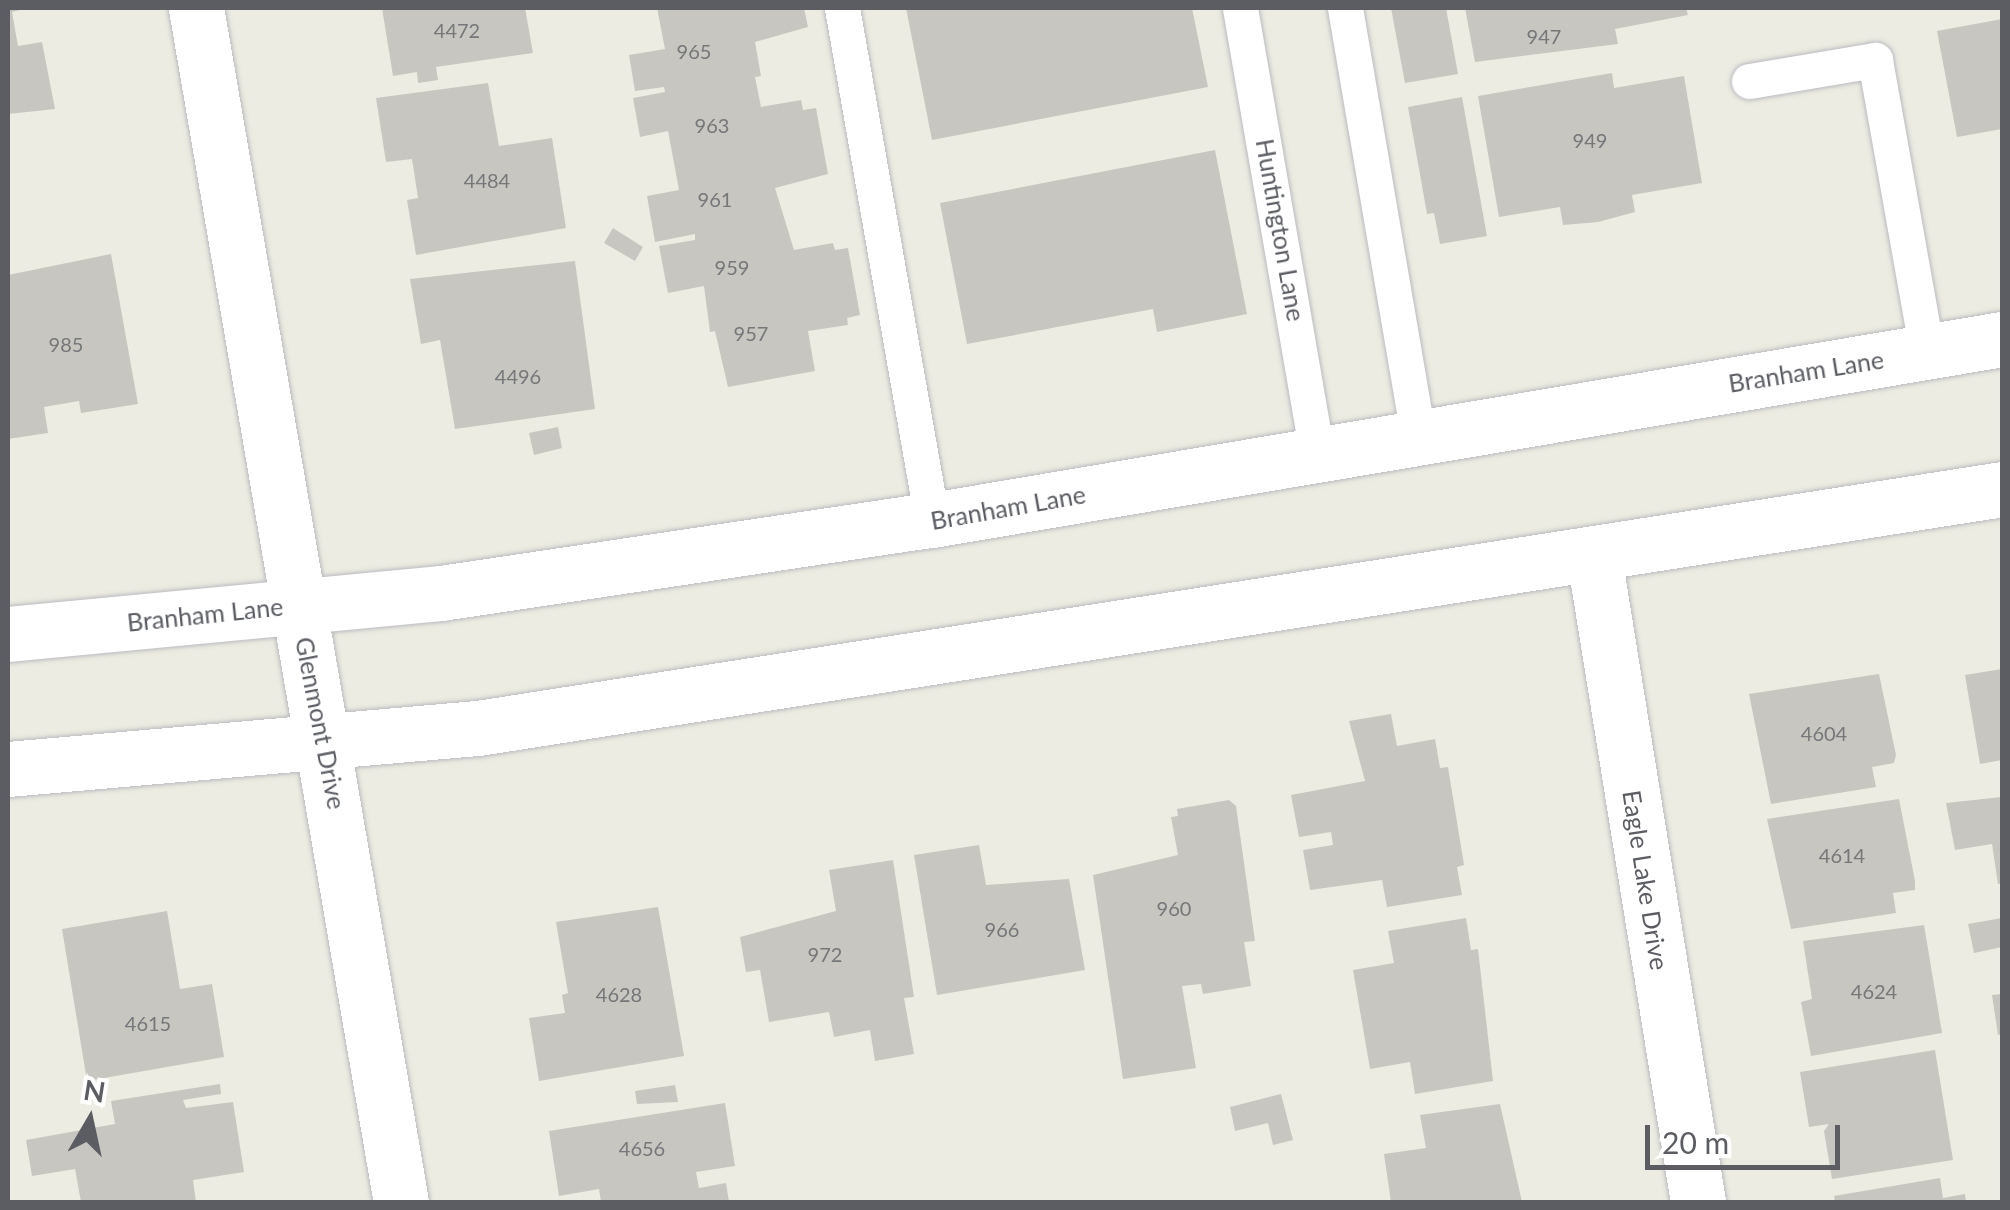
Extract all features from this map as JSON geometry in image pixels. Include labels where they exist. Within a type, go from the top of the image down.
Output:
[{"type":"main road","name":"Glenmont Drive","points":[[196,8],[401,1202]]},
{"type":"main road","name":"Branham Lane","points":[[8,634],[441,592],[932,520],[2002,339]]},
{"type":"main road","points":[[8,769],[478,728],[1594,557],[2002,489]]},
{"type":"main road","name":"Eagle Lake Drive","points":[[1594,557],[1698,1202]]},
{"type":"lane","points":[[842,8],[932,520]]},
{"type":"lane","name":"Huntington Lane","points":[[1240,8],[1318,454]]},
{"type":"lane","points":[[1345,8],[1418,436]]},
{"type":"lane","points":[[1749,81],[1875,60],[1926,352]]},
{"type":"building","points":[[8,8],[28,8],[12,12],[18,46],[42,42],[55,109],[8,114]]},
{"type":"building","points":[[382,8],[525,8],[533,53],[436,67],[438,80],[418,83],[417,72],[393,76]]},
{"type":"building","points":[[657,8],[804,8],[808,27],[755,42],[761,76],[755,77],[761,107],[801,100],[803,110],[816,108],[828,174],[775,188],[794,250],[833,243],[835,250],[848,248],[860,315],[847,318],[848,325],[808,331],[815,371],[728,387],[715,331],[710,332],[704,286],[668,293],[659,246],[695,240],[695,234],[655,242],[647,196],[679,190],[668,131],[640,137],[633,98],[665,92],[664,87],[635,91],[629,55],[665,49]]},
{"type":"building","points":[[906,8],[1192,8],[1208,87],[932,140]]},
{"type":"building","points":[[1391,8],[1446,8],[1458,74],[1405,83]]},
{"type":"building","points":[[1465,8],[1686,8],[1688,15],[1615,29],[1618,44],[1475,62]]},
{"type":"building","points":[[2002,19],[2002,129],[1957,137],[1937,31]]},
{"type":"building","points":[[1612,73],[1614,88],[1684,76],[1702,183],[1632,195],[1635,212],[1598,222],[1563,225],[1560,207],[1499,217],[1478,96]]},
{"type":"building","points":[[488,83],[499,146],[552,138],[566,228],[416,255],[407,200],[418,198],[412,159],[386,162],[376,98]]},
{"type":"building","points":[[1462,97],[1487,236],[1440,244],[1434,213],[1427,214],[1408,107]]},
{"type":"building","points":[[1215,150],[1247,314],[1157,332],[1153,309],[967,344],[940,203]]},
{"type":"building","points":[[613,228],[643,247],[635,261],[604,243]]},
{"type":"building","points":[[111,254],[138,404],[81,413],[79,401],[44,407],[48,433],[8,439],[8,275]]},
{"type":"building","points":[[575,261],[595,409],[455,429],[440,340],[421,344],[410,279]]},
{"type":"building","points":[[558,427],[562,448],[534,455],[529,433]]},
{"type":"building","points":[[2002,669],[2002,760],[1980,764],[1965,675]]},
{"type":"building","points":[[1879,674],[1896,755],[1894,763],[1872,767],[1876,787],[1771,804],[1749,694]]},
{"type":"building","points":[[1391,714],[1397,746],[1435,739],[1440,768],[1448,767],[1464,865],[1457,867],[1462,895],[1387,907],[1382,880],[1310,890],[1303,850],[1333,845],[1331,832],[1299,837],[1291,795],[1365,781],[1349,721]]},
{"type":"building","points":[[2002,797],[2002,883],[1998,884],[1992,844],[1955,850],[1946,803]]},
{"type":"building","points":[[1899,799],[1915,890],[1893,893],[1896,913],[1791,929],[1767,819]]},
{"type":"building","points":[[1229,800],[1236,806],[1255,941],[1244,942],[1251,986],[1203,994],[1201,984],[1182,986],[1196,1068],[1123,1079],[1093,875],[1178,855],[1171,817],[1178,816],[1177,809]]},
{"type":"building","points":[[979,845],[986,885],[1069,879],[1085,970],[937,995],[914,855]]},
{"type":"building","points":[[893,860],[914,997],[904,998],[914,1054],[875,1061],[870,1030],[834,1037],[829,1012],[769,1022],[760,970],[746,972],[740,937],[836,911],[829,870]]},
{"type":"building","points":[[658,907],[684,1056],[539,1081],[529,1018],[565,1013],[562,995],[568,993],[556,922]]},
{"type":"building","points":[[167,911],[180,989],[212,984],[224,1057],[87,1081],[62,929]]},
{"type":"building","points":[[1466,918],[1471,950],[1478,949],[1493,1081],[1415,1094],[1410,1062],[1370,1069],[1353,970],[1394,963],[1388,931]]},
{"type":"building","points":[[2002,918],[2002,947],[1974,953],[1968,924]]},
{"type":"building","points":[[1924,925],[1942,1033],[1811,1056],[1801,1002],[1812,999],[1803,941]]},
{"type":"building","points":[[2002,994],[2002,1034],[1998,1035],[1992,995]]},
{"type":"building","points":[[1935,1050],[1953,1160],[1832,1179],[1824,1131],[1829,1124],[1809,1127],[1800,1072]]},
{"type":"building","points":[[220,1084],[221,1094],[183,1100],[186,1108],[233,1102],[244,1172],[193,1180],[196,1202],[81,1202],[75,1169],[32,1176],[26,1140],[115,1124],[111,1101]]},
{"type":"building","points":[[675,1085],[678,1102],[637,1104],[635,1091]]},
{"type":"building","points":[[1281,1094],[1293,1140],[1273,1145],[1268,1123],[1235,1131],[1230,1107]]},
{"type":"building","points":[[725,1103],[735,1166],[696,1172],[699,1188],[726,1183],[729,1202],[601,1202],[599,1189],[559,1196],[549,1131]]},
{"type":"building","points":[[1500,1104],[1522,1202],[1391,1202],[1384,1154],[1426,1148],[1420,1115]]},
{"type":"building","points":[[1940,1178],[1943,1198],[1965,1194],[1966,1202],[1835,1202],[1834,1196]]}]
